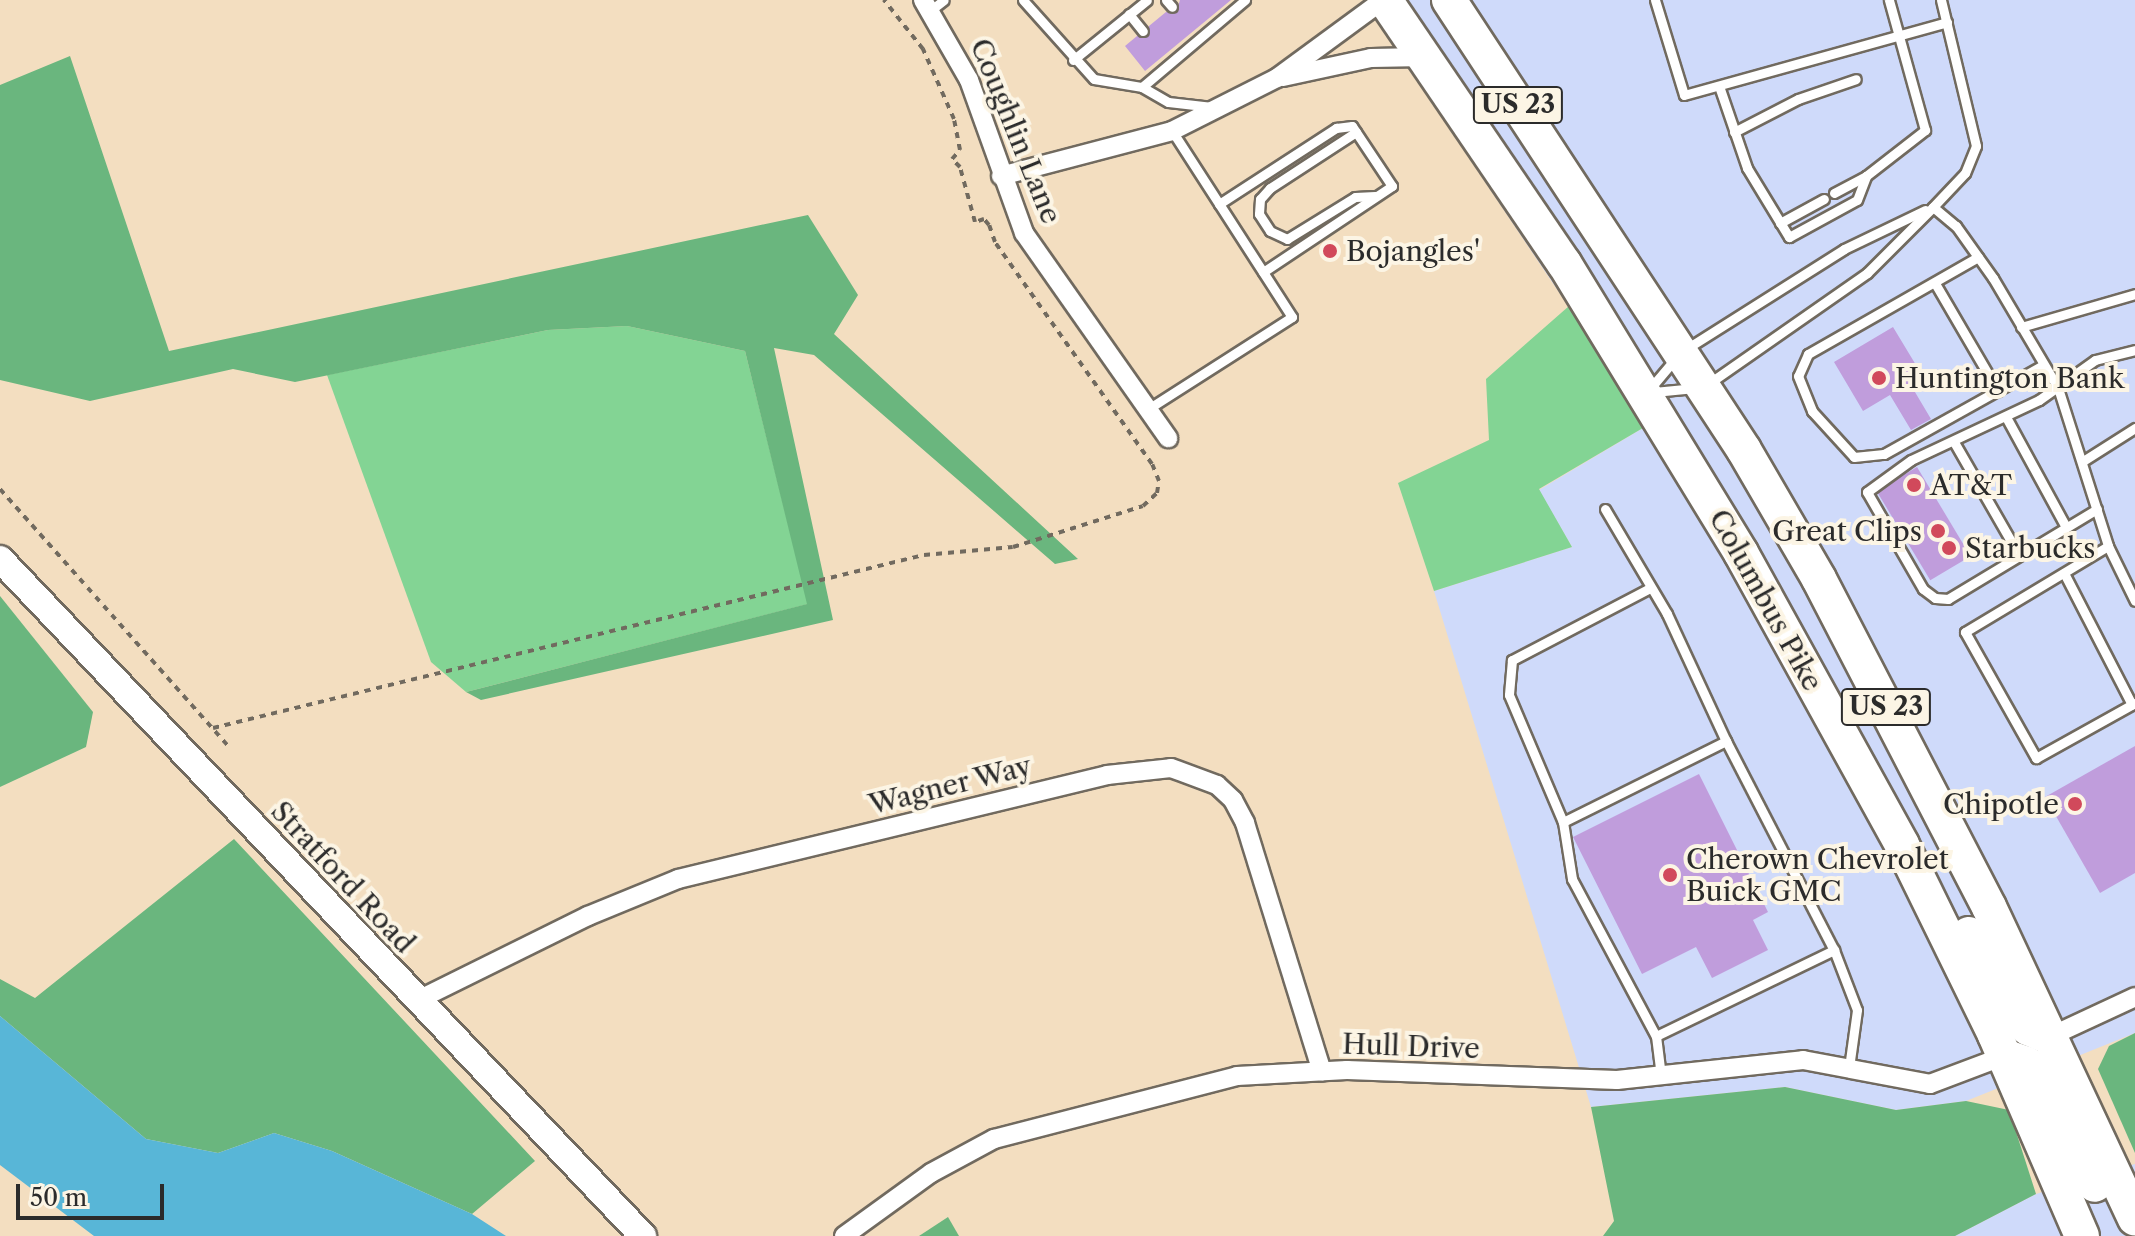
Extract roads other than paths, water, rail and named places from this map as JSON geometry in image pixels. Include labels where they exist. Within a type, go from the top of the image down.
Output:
[{"type":"highway","name":"Columbus Pike","points":[[1384,0],[1646,393],[1880,803],[2004,1056],[2082,1236]]},
{"type":"highway","name":"Columbus Pike","points":[[1449,0],[1704,388],[1844,624],[2049,1037],[2135,1219]]},
{"type":"highway","points":[[1880,803],[1907,818],[2012,1013],[2028,1028],[2049,1037]]},
{"type":"highway","points":[[2004,1056],[2027,1064],[2040,1078],[2120,1236]]},
{"type":"street","points":[[1001,176],[1172,131],[1277,78],[1384,0]]},
{"type":"street","name":"Coughlin Lane","points":[[933,3],[969,80],[1024,233],[1168,438]]},
{"type":"street","points":[[1277,78],[1371,58],[1424,57]]},
{"type":"street","name":"Stratford Road","points":[[0,559],[416,1001],[643,1236]]},
{"type":"street","name":"Wagner Way","points":[[416,1001],[588,916],[678,879],[1107,775],[1171,768],[1217,785],[1233,800],[1245,823],[1322,1071]]},
{"type":"street","points":[[2049,1037],[2135,997]]},
{"type":"street","name":"Hull Drive","points":[[844,1236],[931,1173],[994,1139],[1237,1076],[1322,1071],[1661,1078],[1791,1061],[1849,1068],[1930,1084],[2004,1056]]},
{"type":"lane","points":[[1023,0],[1073,60],[1094,79],[1142,87],[1168,102],[1220,108]]},
{"type":"lane","points":[[1073,60],[1147,0]]},
{"type":"lane","points":[[1142,87],[1168,59],[1200,40],[1245,0]]},
{"type":"lane","points":[[1655,0],[1684,95],[1947,22]]},
{"type":"lane","points":[[1834,193],[1866,176],[1925,130],[1889,0]]},
{"type":"lane","points":[[1646,393],[1704,388],[1867,273],[1965,173],[1976,146],[1941,0]]},
{"type":"lane","points":[[1220,9],[1227,18]]},
{"type":"lane","points":[[1129,14],[1143,31]]},
{"type":"lane","points":[[1193,31],[1200,40]]},
{"type":"lane","points":[[1734,132],[1798,99],[1856,79]]},
{"type":"lane","points":[[1719,86],[1747,168],[1789,237],[1857,200],[1866,176]]},
{"type":"lane","points":[[1219,204],[1336,128],[1352,126],[1392,186],[1263,272]]},
{"type":"lane","points":[[1148,409],[1292,317],[1172,131]]},
{"type":"lane","points":[[1356,132],[1270,188],[1260,199],[1259,214],[1270,231],[1287,239],[1355,197],[1377,196]]},
{"type":"lane","points":[[1780,223],[1824,199]]},
{"type":"lane","points":[[1646,393],[1681,352],[1844,249],[1933,207]]},
{"type":"lane","points":[[1933,207],[1978,257],[2058,388],[2108,546],[2135,601]]},
{"type":"lane","points":[[1978,257],[1936,285],[1808,354],[1798,376],[1812,411],[1854,457],[1884,454],[2043,365]]},
{"type":"lane","points":[[1936,285],[1998,391]]},
{"type":"lane","points":[[2021,327],[2135,294]]},
{"type":"lane","points":[[2097,509],[1948,599],[1935,598],[1873,510],[1867,492],[1879,479],[2058,388],[2095,360],[2135,350]]},
{"type":"lane","points":[[2006,417],[2066,527]]},
{"type":"lane","points":[[2083,461],[2134,431]]},
{"type":"lane","points":[[1954,442],[2019,555]]},
{"type":"lane","points":[[1605,509],[1701,681],[1726,741],[1834,950],[1857,1010],[1849,1068]]},
{"type":"lane","points":[[2064,573],[2134,704],[2036,758],[1965,632],[2108,546]]},
{"type":"lane","points":[[1650,588],[1512,660],[1509,695],[1563,822],[1572,879],[1656,1036],[1661,1078]]},
{"type":"lane","points":[[1563,822],[1726,741]]},
{"type":"lane","points":[[1656,1036],[1834,950]]},
{"type":"water","points":[[0,1016],[146,1139],[218,1153],[274,1133],[332,1151],[472,1214],[506,1236],[94,1236],[0,1165]]},
{"type":"place","name":"Bojangles'","points":[[1330,251]]},
{"type":"place","name":"Huntington Bank","points":[[1879,378]]},
{"type":"place","name":"AT&T","points":[[1914,485]]},
{"type":"place","name":"Great Clips","points":[[1938,531]]},
{"type":"place","name":"Starbucks","points":[[1949,548]]},
{"type":"place","name":"Chipotle","points":[[2075,804]]},
{"type":"place","name":"Cherown Chevrolet Buick GMC","points":[[1670,875]]}]
